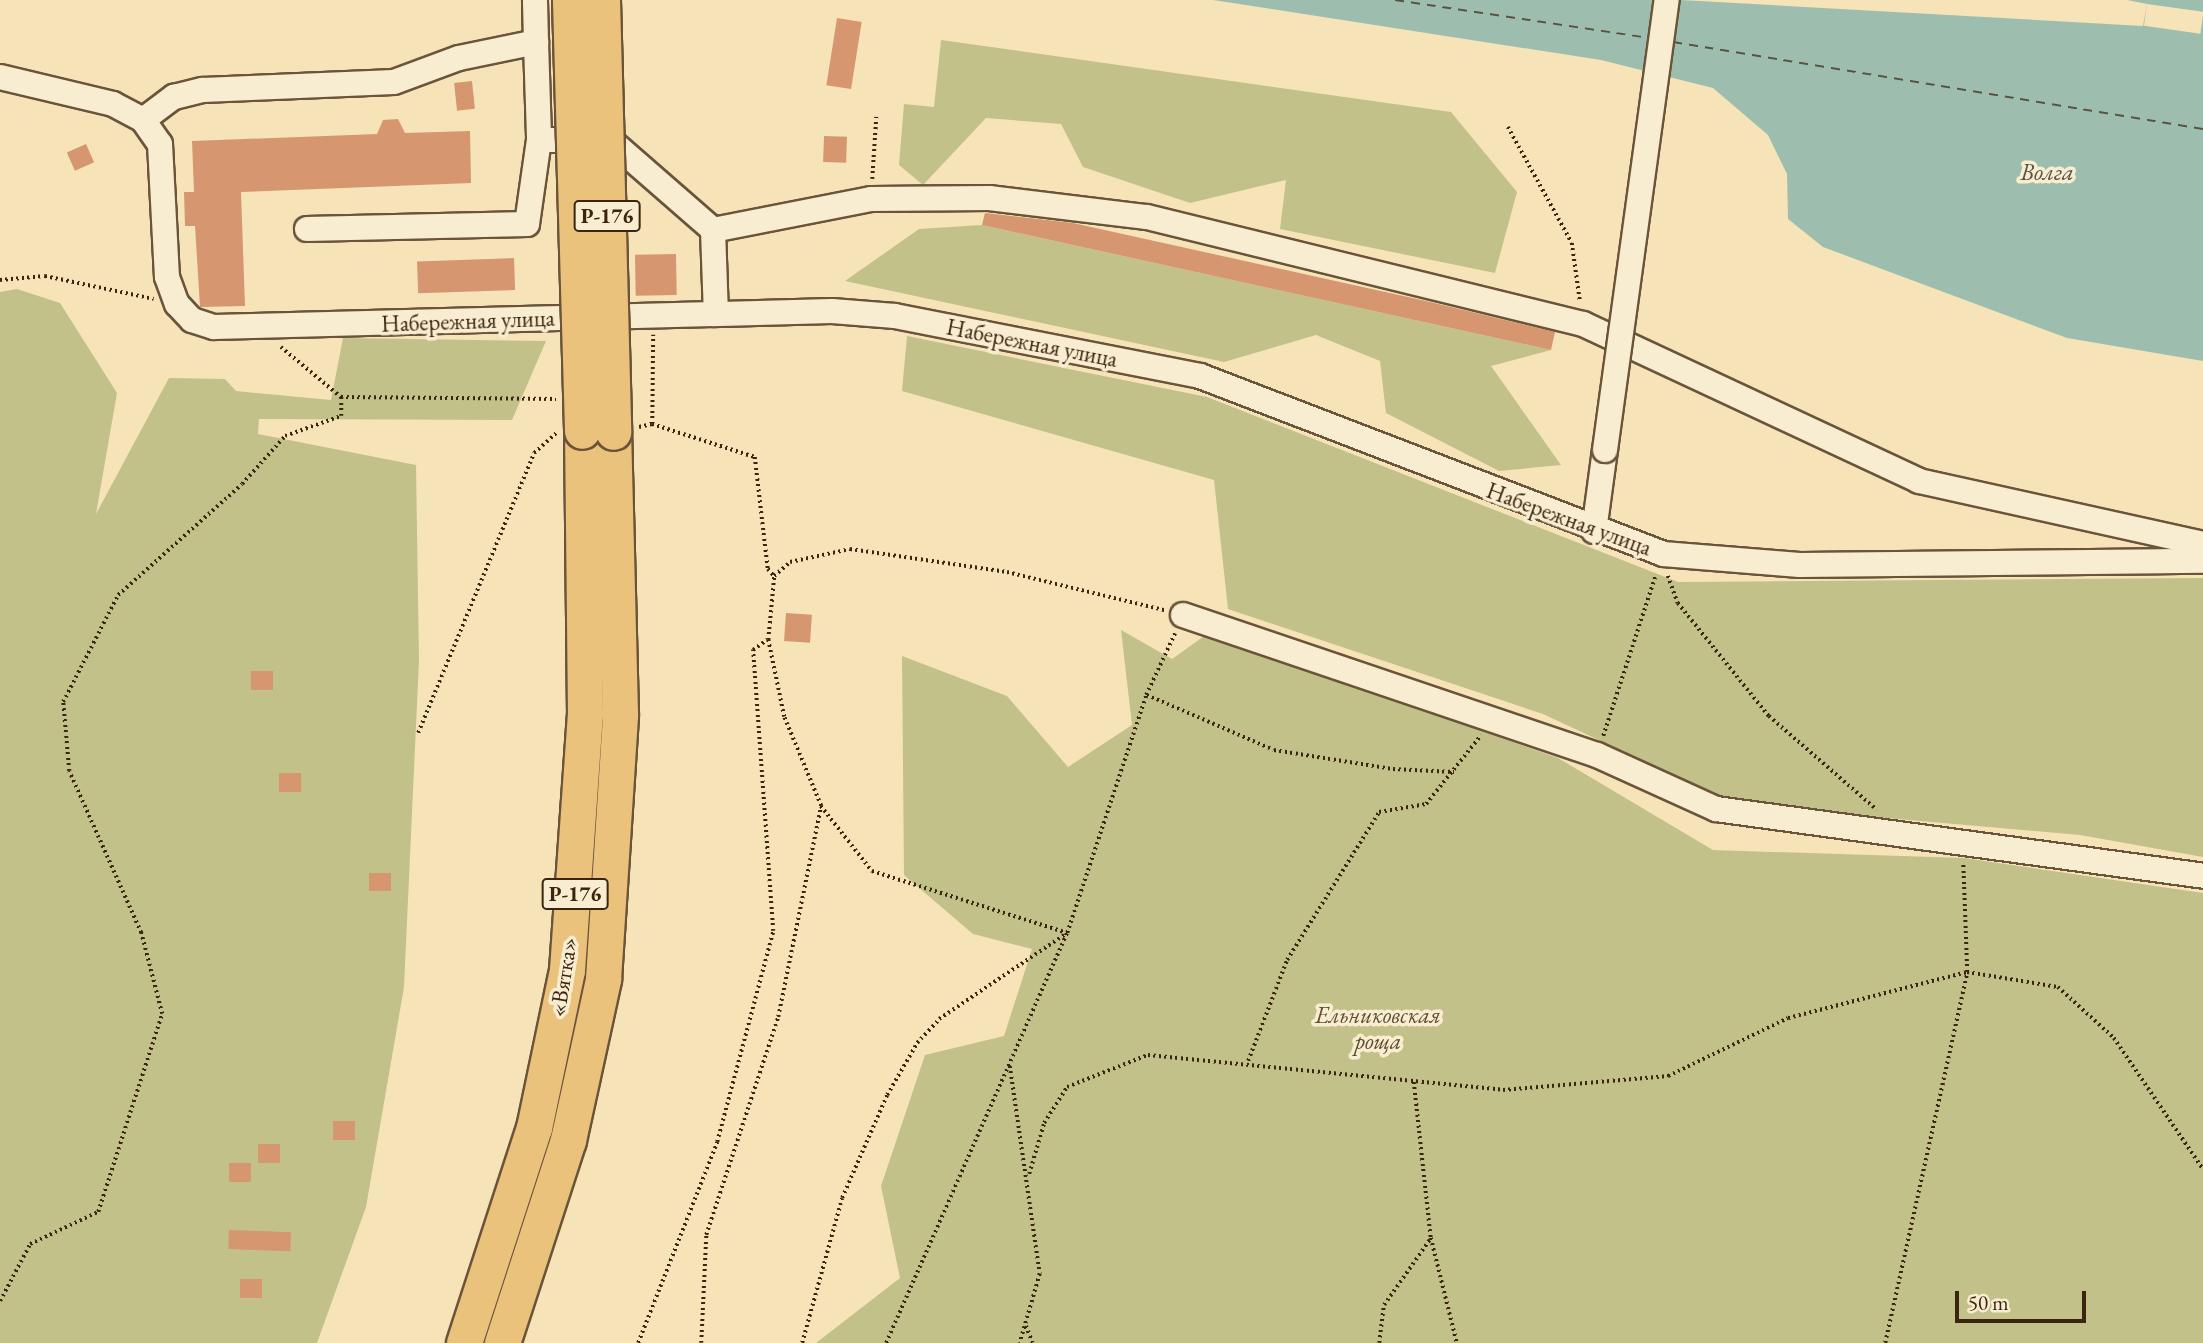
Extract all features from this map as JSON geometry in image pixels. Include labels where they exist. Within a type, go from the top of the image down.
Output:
[{"type":"highway","name":"Р-176","points":[[570,0],[584,431]]},
{"type":"highway","name":"Р-176","points":[[584,431],[602,0]]},
{"type":"highway","name":"«Вятка»","points":[[464,1343],[534,1128],[567,970],[585,714],[584,431]]},
{"type":"highway","name":"«Вятка»","points":[[502,1343],[568,1140],[603,979],[621,714],[584,431]]},
{"type":"street","points":[[307,229],[527,224],[539,140],[535,0]]},
{"type":"street","points":[[1594,531],[1667,0]]},
{"type":"street","points":[[144,120],[174,97],[203,90],[394,82],[458,58],[536,42]]},
{"type":"street","points":[[0,77],[113,104],[144,120],[160,144],[167,277],[177,304]]},
{"type":"street","points":[[539,140],[610,140],[713,230],[716,314]]},
{"type":"street","points":[[713,230],[871,199],[989,198],[1147,217],[1583,324],[1919,481],[2203,544]]},
{"type":"street","name":"Набережная улица","points":[[177,304],[192,320],[214,327],[654,315],[895,316],[1200,376],[1594,531],[1662,555],[1718,563],[1800,565],[2203,561]]},
{"type":"street","points":[[1183,615],[1597,755],[1716,809],[1803,824],[1962,838],[2203,876]]},
{"type":"path","points":[[871,199],[876,117]]},
{"type":"path","points":[[1508,127],[1572,243],[1583,324]]},
{"type":"path","points":[[0,279],[45,276],[177,304]]},
{"type":"path","points":[[654,315],[652,424],[755,457],[768,569],[774,576],[768,640],[784,717],[821,806],[852,853],[872,871],[1067,933]]},
{"type":"path","points":[[258,327],[341,397],[556,399]]},
{"type":"path","points":[[0,1301],[30,1244],[98,1212],[162,1014],[141,933],[69,771],[63,702],[118,595],[285,436],[341,416],[341,397]]},
{"type":"path","points":[[418,733],[534,453],[584,431]]},
{"type":"path","points":[[774,576],[816,553],[885,553],[1007,572],[1183,615],[1146,695],[1067,933],[886,1343]]},
{"type":"path","points":[[1597,755],[1662,555]]},
{"type":"path","points":[[1662,555],[1678,603],[1769,716],[1881,813]]},
{"type":"path","points":[[638,1343],[717,1142],[773,932],[753,650],[768,640]]},
{"type":"path","points":[[1146,695],[1274,750],[1454,772]]},
{"type":"path","points":[[1248,1061],[1287,960],[1379,812],[1426,804],[1454,772],[1493,719]]},
{"type":"path","points":[[701,1343],[706,1236],[778,1017],[821,806]]},
{"type":"path","points":[[1885,1343],[1967,972],[1962,838]]},
{"type":"path","points":[[802,1343],[842,1198],[887,1095],[918,1043],[939,1019],[1067,933]]},
{"type":"path","points":[[1029,1174],[1045,1124],[1067,1087],[1148,1055],[1248,1061],[1414,1082],[1503,1090],[1668,1076],[1788,1018],[1967,972],[2058,988],[2114,1038],[2203,1169]]},
{"type":"path","points":[[1009,1064],[1029,1174],[1040,1274],[1020,1343]]},
{"type":"path","points":[[1414,1082],[1431,1238],[1457,1343]]},
{"type":"path","points":[[1379,1343],[1384,1305],[1431,1238]]},
{"type":"path","points":[[1025,1324],[1033,1343]]},
{"type":"green space","points":[[941,40],[1451,112],[1517,192],[1495,273],[1280,229],[1286,180],[1190,203],[1083,167],[1061,124],[986,118],[923,185],[899,165],[904,104],[934,107]]},
{"type":"green space","points":[[982,225],[1551,350],[1491,366],[1561,465],[1499,471],[1386,413],[1380,361],[1316,335],[1224,362],[845,281],[919,229]]},
{"type":"green space","points":[[17,289],[60,303],[117,393],[96,514],[169,378],[225,379],[236,391],[331,400],[343,338],[546,341],[512,420],[259,419],[258,434],[416,465],[419,661],[404,987],[366,1207],[317,1343],[0,1343],[0,292]]},
{"type":"green space","points":[[907,336],[1207,397],[1678,582],[2203,578],[2203,857],[2080,835],[1738,805],[1543,714],[1228,609],[1214,480],[902,391]]},
{"type":"green space","name":"Ельниковская роща","points":[[1121,630],[1172,659],[1207,634],[1558,758],[1713,850],[1964,858],[2203,893],[2203,1343],[816,1343],[900,1278],[881,1186],[925,1055],[1004,1036],[1032,949],[973,934],[904,875],[902,656],[1007,696],[1068,767],[1132,725]]},
{"type":"water","name":"Волга","points":[[1213,0],[1681,0],[2143,26],[2147,4],[2127,0],[2203,0],[2203,361],[2067,338],[1823,247],[1788,219],[1787,174],[1768,135],[1713,88],[1601,60]]},
{"type":"pier","points":[[2147,4],[2203,12],[2200,34],[2144,26]]},
{"type":"building","points":[[837,18],[862,22],[851,89],[826,85]]},
{"type":"building","points":[[472,81],[475,109],[457,111],[454,83]]},
{"type":"building","points":[[398,119],[405,133],[470,131],[471,183],[241,192],[245,306],[200,307],[195,226],[185,226],[184,192],[194,192],[192,141],[377,134],[383,120]]},
{"type":"building","points":[[824,136],[847,137],[846,163],[823,162]]},
{"type":"building","points":[[86,144],[94,162],[75,171],[67,153]]},
{"type":"building","points":[[985,213],[1073,223],[1555,332],[1551,350],[982,225]]},
{"type":"building","points":[[676,254],[677,295],[636,296],[635,255]]},
{"type":"building","points":[[514,258],[515,290],[418,293],[417,261]]},
{"type":"building","points":[[786,613],[812,615],[810,643],[784,641]]},
{"type":"building","points":[[251,671],[273,671],[273,690],[251,690]]},
{"type":"building","points":[[279,773],[301,773],[301,792],[279,792]]},
{"type":"building","points":[[369,873],[391,873],[391,891],[369,891]]},
{"type":"building","points":[[333,1121],[355,1121],[355,1140],[333,1140]]},
{"type":"building","points":[[258,1144],[280,1144],[280,1163],[258,1163]]},
{"type":"building","points":[[229,1163],[251,1163],[251,1182],[229,1182]]},
{"type":"building","points":[[229,1230],[291,1232],[290,1251],[228,1249]]},
{"type":"building","points":[[240,1279],[262,1279],[262,1298],[240,1298]]},
{"type":"ferry route","points":[[1395,0],[1650,38]]},
{"type":"ferry route","points":[[1673,42],[2203,129]]}]
